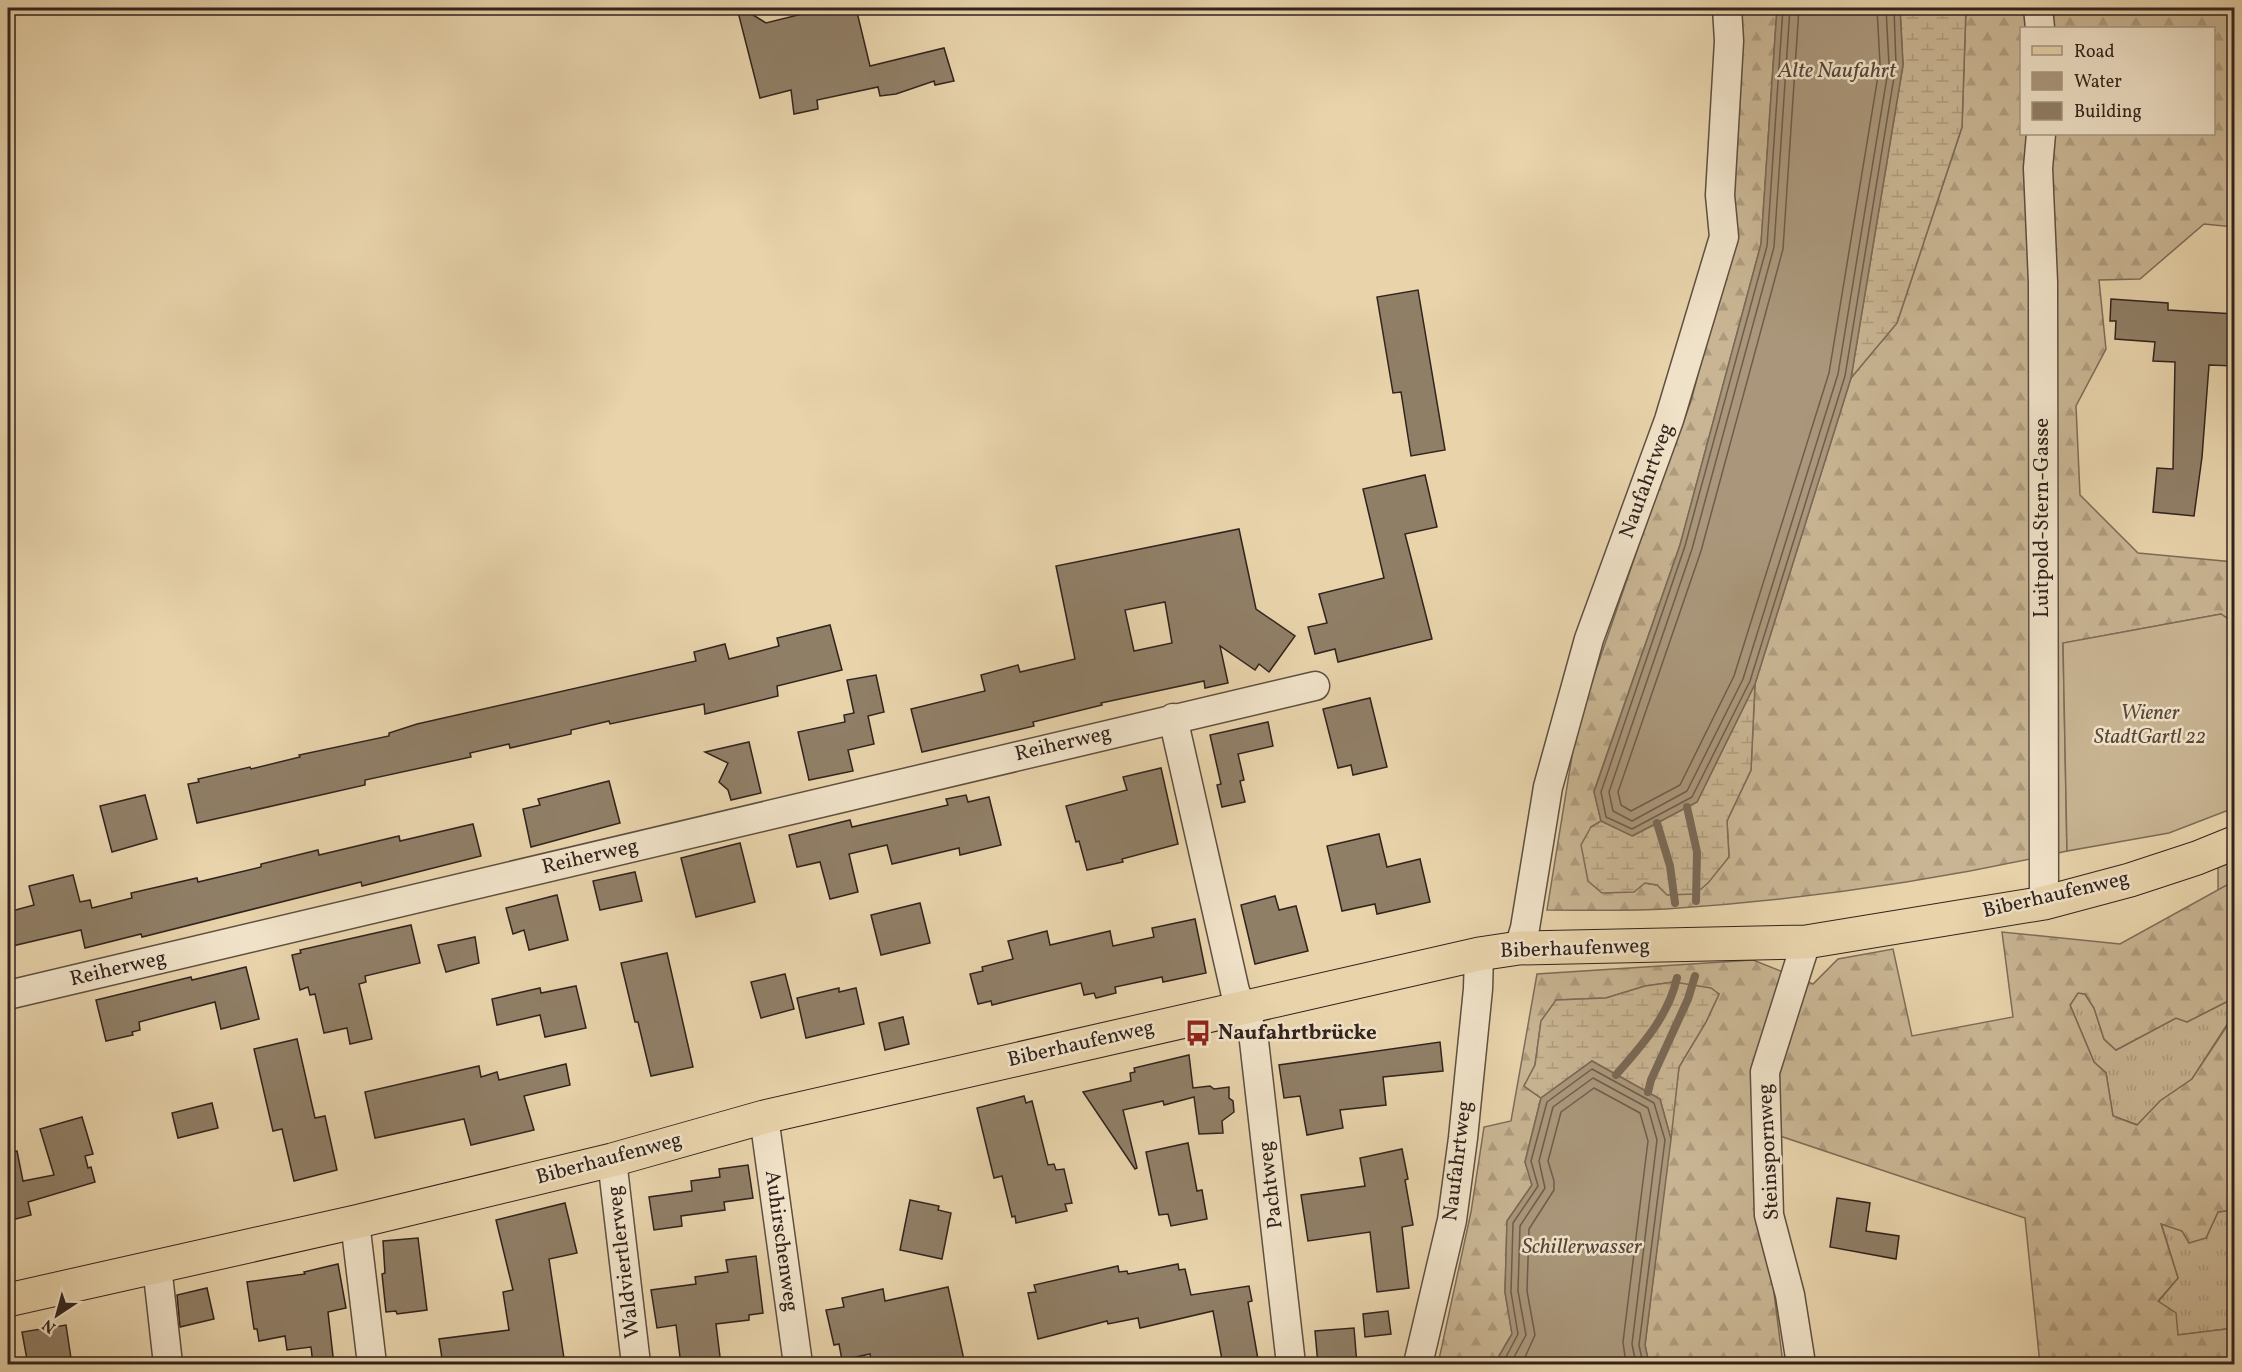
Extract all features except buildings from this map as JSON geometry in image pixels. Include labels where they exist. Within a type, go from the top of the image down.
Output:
[{"type":"main road","name":"Biberhaufenweg","points":[[8,1300],[355,1222],[612,1160],[764,1117],[1479,954],[1519,948],[1806,942],[2044,903],[2130,880],[2235,843]]},
{"type":"street","name":"Naufahrtweg","points":[[1519,948],[1525,928],[1548,787],[1588,639],[1669,420],[1724,237],[1720,195],[1729,41],[1727,8]]},
{"type":"street","points":[[2038,8],[2040,27]]},
{"type":"street","name":"Luitpold-Stern-Gasse","points":[[2041,135],[2038,168],[2043,282],[2044,903]]},
{"type":"street","name":"Reiherweg","points":[[8,995],[1315,686]]},
{"type":"street","points":[[1173,718],[1235,991],[1243,1008]]},
{"type":"street","name":"Steinspornweg","points":[[1801,1365],[1790,1295],[1769,1215],[1765,1072],[1806,942]]},
{"type":"street","name":"Naufahrtweg","points":[[1418,1365],[1452,1220],[1478,989],[1479,954]]},
{"type":"street","name":"Pachtweg","points":[[1243,1008],[1254,1041],[1291,1365]]},
{"type":"street","name":"Auhirschenweg","points":[[764,1117],[798,1365]]},
{"type":"street","name":"Waldviertlerweg","points":[[612,1160],[636,1365]]},
{"type":"street","points":[[355,1222],[372,1365]]},
{"type":"street","points":[[157,1266],[168,1365]]},
{"type":"street","points":[[794,1336],[815,1365]]},
{"type":"green space","points":[[1734,8],[1777,8],[1761,244],[1680,545],[1594,791],[1601,821],[1591,827],[1645,883],[1657,885],[1729,857],[1727,821],[1751,770],[1755,684],[1851,378],[1897,323],[1962,127],[1966,8],[2234,8],[2234,227],[2204,224],[2140,279],[2099,280],[2106,349],[2076,406],[2080,495],[2138,553],[2234,562],[2234,623],[2221,614],[2063,643],[2067,851],[1917,880],[1817,895],[1666,909],[1547,910],[1577,725],[1691,401],[1735,234],[1728,202]]},
{"type":"green space","points":[[1900,8],[1966,8],[1962,127],[1897,323],[1851,378],[1903,65]]},
{"type":"green space","name":"Wiener StadtGartl 22","points":[[2221,614],[2234,623],[2234,808],[2169,833],[2067,851],[2063,643]]},
{"type":"green space","points":[[1755,684],[1751,770],[1727,821],[1729,857],[1708,883],[1695,894],[1667,895],[1657,885],[1645,883],[1634,892],[1602,893],[1588,881],[1581,845],[1591,827],[1601,821],[1633,836],[1697,802]]},
{"type":"green space","points":[[2234,861],[2234,881],[2218,891],[2218,867]]},
{"type":"green space","points":[[2234,881],[2234,998],[2187,1022],[2176,1018],[2116,1050],[2104,1039],[2094,1008],[2085,994],[2078,993],[2070,1005],[2094,1062],[2106,1073],[2113,1116],[2137,1125],[2160,1101],[2192,1079],[2229,1023],[2234,1022],[2234,1215],[2232,1210],[2218,1212],[2206,1238],[2189,1243],[2182,1231],[2161,1224],[2178,1278],[2158,1301],[2176,1313],[2178,1335],[2234,1328],[2234,1364],[2040,1364],[2025,1218],[1753,1127],[1783,1364],[1649,1364],[1645,1345],[1679,1067],[1706,1022],[1719,994],[1674,982],[1645,986],[1606,998],[1557,1000],[1541,1021],[1535,1065],[1524,1086],[1541,1098],[1525,1162],[1532,1185],[1507,1221],[1505,1292],[1512,1334],[1499,1356],[1499,1364],[1438,1364],[1471,1212],[1484,1127],[1511,1121],[1537,974],[1753,960],[1813,984],[1838,959],[1893,949],[1912,1036],[2013,1017],[2002,932],[2120,944]]},
{"type":"green space","points":[[1674,982],[1711,988],[1719,994],[1706,1022],[1679,1067],[1671,1139],[1660,1099],[1592,1061],[1541,1098],[1524,1086],[1535,1065],[1541,1021],[1556,1000],[1606,998],[1645,986]]},
{"type":"green space","points":[[2078,993],[2085,994],[2094,1008],[2104,1039],[2116,1050],[2176,1018],[2187,1022],[2234,998],[2234,1022],[2228,1023],[2192,1079],[2160,1101],[2138,1125],[2113,1116],[2106,1073],[2094,1062],[2070,1005]]},
{"type":"green space","points":[[2232,1210],[2234,1215],[2234,1328],[2178,1335],[2158,1302],[2178,1278],[2161,1223],[2206,1238],[2218,1212]]},
{"type":"water","name":"Alte Naufahrt","points":[[1777,8],[1900,8],[1903,65],[1851,378],[1755,684],[1697,802],[1632,836],[1601,821],[1594,792],[1680,545],[1761,244]]},
{"type":"water","name":"Schillerwasser","points":[[1592,1061],[1660,1099],[1671,1139],[1645,1345],[1649,1364],[1499,1364],[1499,1356],[1512,1334],[1505,1292],[1507,1221],[1532,1185],[1525,1162],[1541,1098]]},
{"type":"waterway","points":[[1687,807],[1697,852],[1696,901]]},
{"type":"waterway","points":[[1657,823],[1670,866],[1675,903]]},
{"type":"waterway","points":[[1648,1092],[1651,1080],[1688,999],[1695,976]]},
{"type":"waterway","points":[[1616,1075],[1661,1018],[1677,978]]},
{"type":"place","name":"Naufahrtbrücke","points":[[1198,1033]]}]
